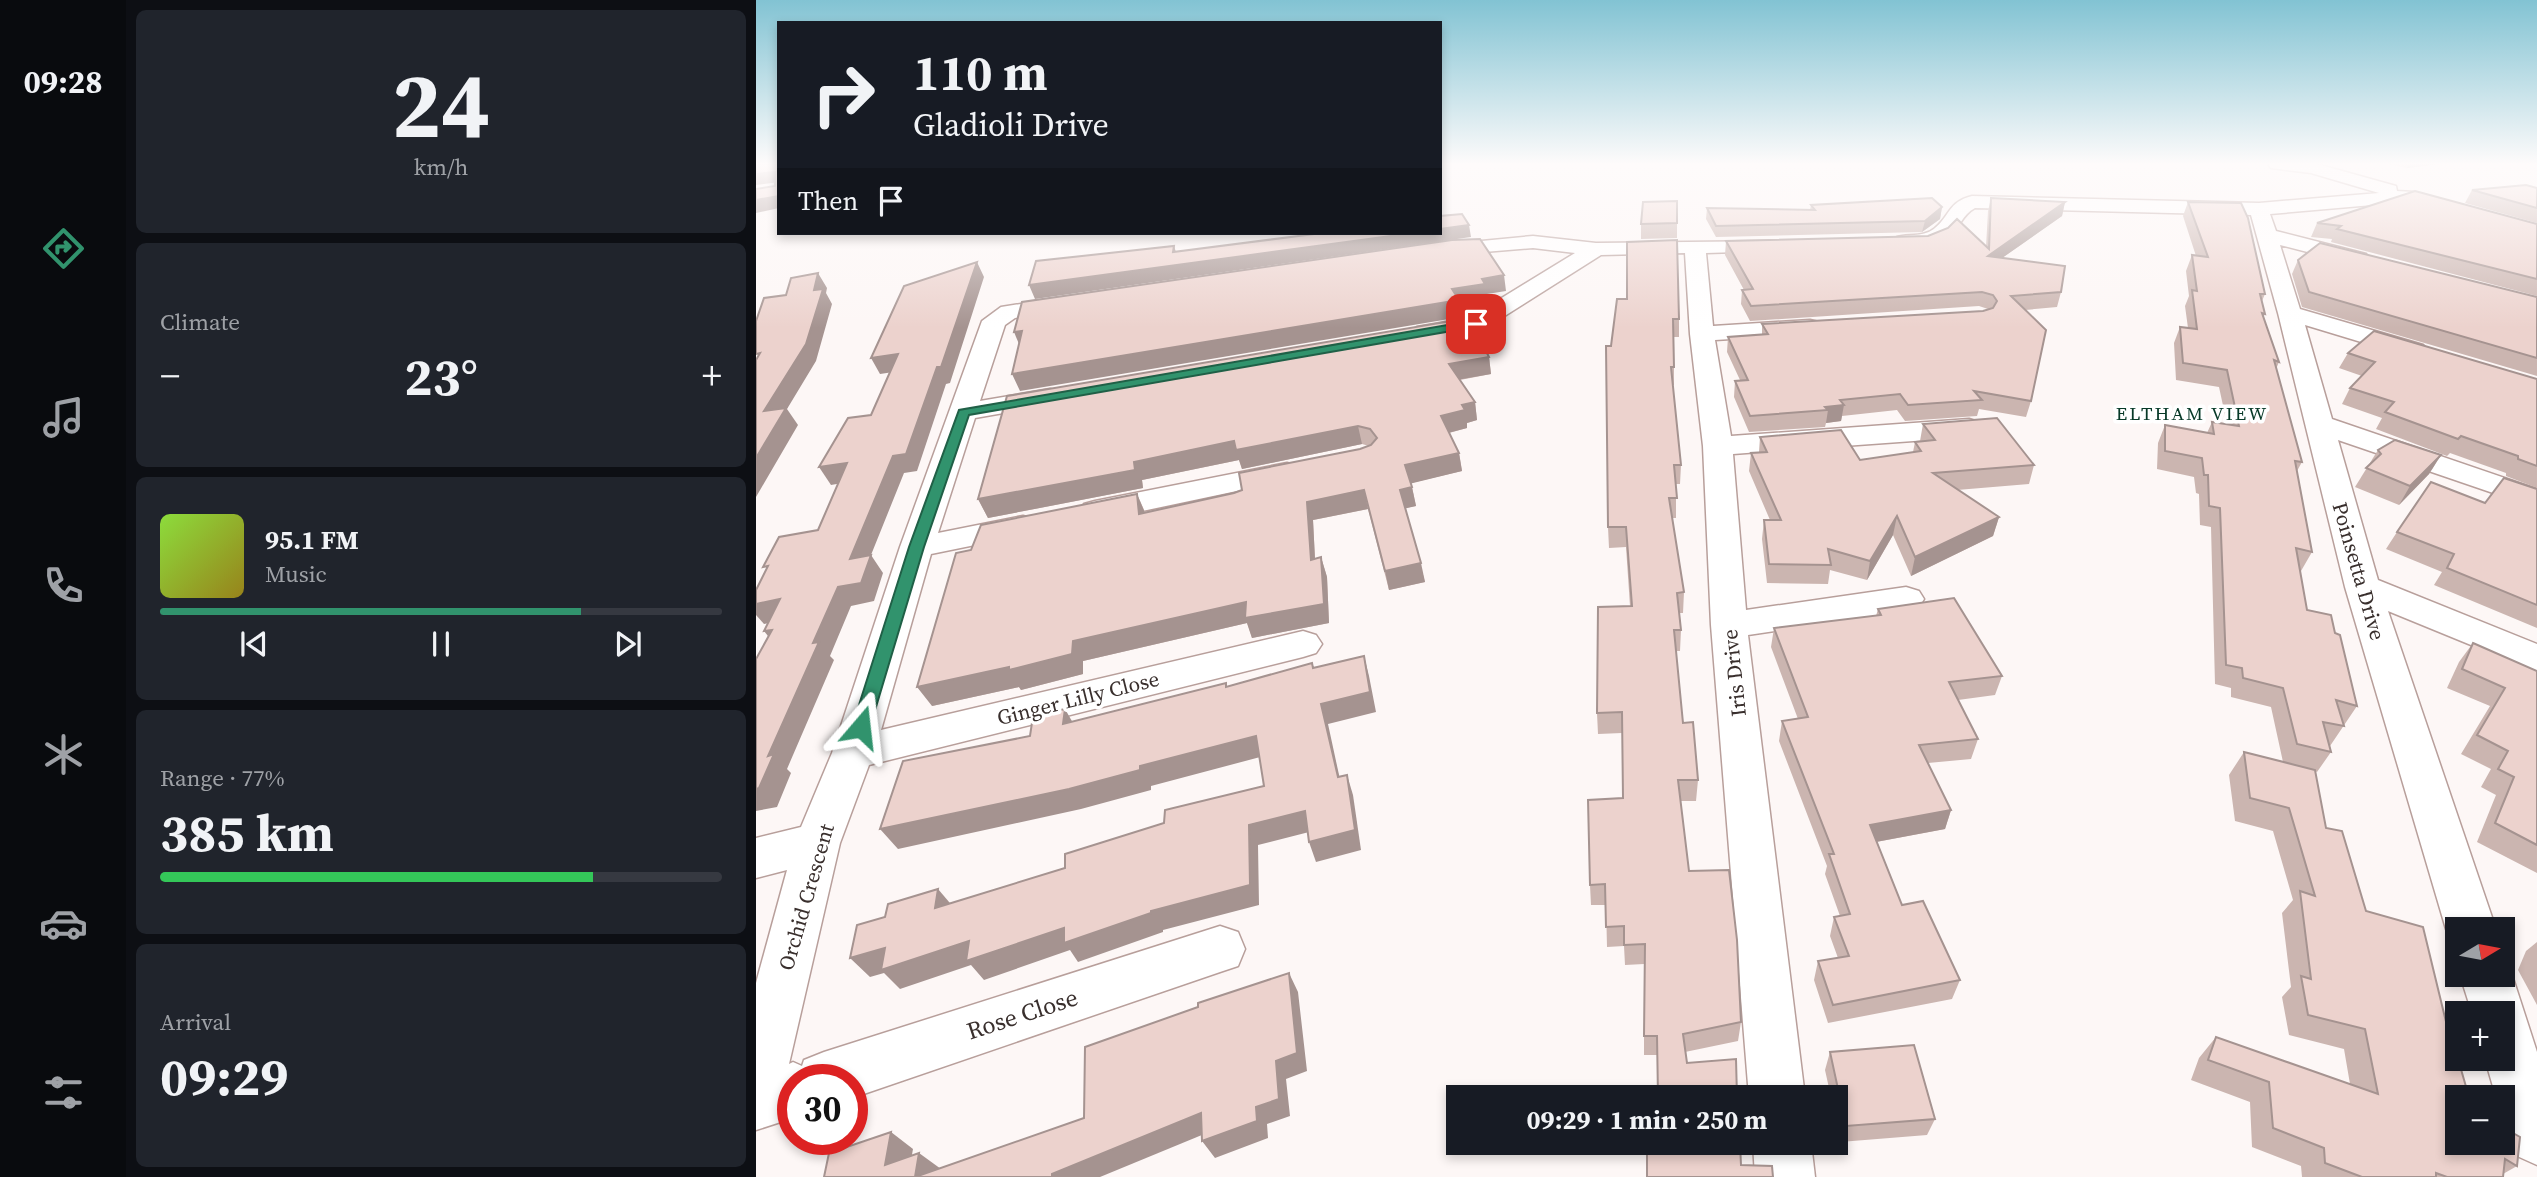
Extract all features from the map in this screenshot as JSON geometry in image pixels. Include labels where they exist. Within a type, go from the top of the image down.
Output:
[{"type":"street","points":[[1880,242],[1925,241],[1937,238],[1944,233],[1952,219]]},
{"type":"street","points":[[2218,219],[2263,222],[2375,263]]},
{"type":"street","points":[[2263,222],[2276,219]]},
{"type":"street","name":"Poinsetta Drive","points":[[2263,222],[2290,313],[2362,587],[2467,917]]},
{"type":"street","points":[[1413,253],[1533,242],[1596,249],[1789,244]]},
{"type":"street","name":"Iris Drive","points":[[1695,248],[1702,334],[1718,446],[1729,625],[1776,1085]]},
{"type":"street","points":[[1409,335],[1476,324],[1596,249]]},
{"type":"street","name":"Orchid Crescent","points":[[756,1084],[817,843],[853,753],[917,547],[994,321],[1009,312],[1090,300]]},
{"type":"street","points":[[2290,313],[2433,356]]},
{"type":"street","points":[[1702,334],[1826,326]]},
{"type":"street","points":[[963,412],[1071,394]]},
{"type":"street","points":[[2317,423],[2537,499]]},
{"type":"street","points":[[1718,446],[1990,426]]},
{"type":"street","points":[[917,547],[1309,467]]},
{"type":"street","points":[[2362,587],[2537,659]]},
{"type":"street","points":[[1729,625],[1906,599]]},
{"type":"street","name":"Ginger Lilly Close","points":[[853,753],[1303,644]]},
{"type":"street","points":[[756,858],[817,843]]},
{"type":"street","name":"Rose Close","points":[[868,1065],[1220,949]]},
{"type":"street","points":[[2515,1068],[2537,1136]]},
{"type":"street","points":[[756,1102],[777,1095]]},
{"type":"street","points":[[1783,1155],[1785,1177]]},
{"type":"building","points":[[1442,219],[1465,219],[1469,225],[1442,229]]},
{"type":"building","points":[[1641,219],[1677,219],[1677,223],[1641,224]]},
{"type":"building","points":[[1712,219],[1928,219],[1925,221],[1716,226]]},
{"type":"building","points":[[1957,219],[1989,249],[1990,219],[2041,219],[1988,256],[2065,266],[2061,292],[2011,296],[2046,330],[2031,401],[1974,391],[1982,400],[1908,405],[1900,394],[1840,400],[1844,405],[1825,407],[1828,410],[1750,416],[1735,381],[1748,380],[1728,337],[1768,334],[1762,324],[1983,311],[1993,308],[1997,301],[1993,295],[1982,292],[1751,306],[1742,290],[1753,289],[1726,241],[1928,236],[1948,228]]},
{"type":"building","points":[[2194,219],[2248,219],[2265,294],[2260,294],[2265,314],[2262,313],[2279,362],[2274,360],[2302,462],[2295,461],[2312,552],[2296,548],[2307,610],[2331,615],[2335,633],[2340,635],[2357,706],[2336,700],[2344,726],[2323,722],[2331,752],[2297,744],[2283,688],[2243,678],[2242,668],[2226,665],[2220,508],[2209,506],[2208,475],[2204,475],[2202,458],[2165,451],[2165,425],[2214,434],[2212,422],[2239,426],[2227,370],[2183,363],[2180,327],[2197,329],[2192,290],[2197,291],[2192,255],[2208,257]]},
{"type":"building","points":[[2329,219],[2518,219],[2537,224],[2537,279],[2337,229],[2341,226],[2317,223]]},
{"type":"building","points":[[1306,235],[1398,235],[1029,285],[1036,261],[1174,246],[1173,252]]},
{"type":"building","points":[[1480,239],[1504,275],[1482,279],[1485,284],[1452,289],[1459,300],[1012,374],[1022,331],[1014,332],[1022,302],[1452,240]]},
{"type":"building","points":[[1677,240],[1679,319],[1673,319],[1674,367],[1671,367],[1681,465],[1674,465],[1677,498],[1669,498],[1684,592],[1677,593],[1681,630],[1674,630],[1683,723],[1693,722],[1698,780],[1678,780],[1689,871],[1729,870],[1737,940],[1741,1022],[1683,1034],[1687,1063],[1736,1059],[1737,1085],[1658,1085],[1657,1036],[1644,1036],[1645,944],[1624,945],[1624,926],[1606,927],[1605,884],[1590,885],[1588,800],[1623,798],[1622,712],[1597,713],[1598,607],[1632,606],[1626,527],[1608,527],[1606,346],[1611,346],[1617,299],[1627,299],[1627,242]]},
{"type":"building","points":[[2320,243],[2537,297],[2537,358],[2309,292],[2298,260]]},
{"type":"building","points":[[977,262],[941,367],[937,367],[906,454],[893,456],[850,559],[871,555],[861,583],[838,587],[813,643],[819,642],[768,756],[774,754],[759,788],[756,789],[756,659],[772,630],[764,631],[780,599],[756,604],[756,590],[768,566],[763,567],[779,537],[818,530],[847,463],[819,467],[848,418],[871,415],[898,354],[871,358],[904,286]]},
{"type":"building","points":[[818,273],[814,290],[823,289],[806,344],[764,411],[786,408],[756,458],[756,360],[760,353],[756,354],[756,321],[764,298],[786,295],[791,278]]},
{"type":"building","points":[[1469,318],[1489,357],[1449,364],[1475,402],[1462,405],[1465,410],[1441,416],[1459,453],[1405,465],[1412,487],[1400,490],[1421,563],[1385,571],[1364,490],[1307,502],[1311,560],[1321,557],[1324,604],[1245,618],[1246,602],[1073,641],[1072,654],[1009,670],[1009,667],[917,687],[956,553],[971,550],[981,525],[1137,494],[1139,514],[1234,493],[1242,490],[1239,473],[1360,449],[1371,445],[1377,438],[1370,429],[1358,426],[1236,450],[1234,441],[1134,462],[1135,470],[978,499],[1007,396]]},
{"type":"building","points":[[2374,331],[2537,379],[2537,466],[2518,459],[2518,456],[2461,436],[2458,439],[2385,412],[2394,402],[2350,388],[2375,362],[2348,353]]},
{"type":"building","points":[[1997,418],[2034,465],[1933,473],[1999,517],[1915,557],[1897,516],[1870,561],[1828,549],[1831,565],[1769,564],[1764,520],[1781,520],[1751,453],[1767,452],[1760,437],[1841,430],[1860,460],[1921,451],[1915,442],[1935,440],[1923,424]]},
{"type":"building","points":[[2395,440],[2441,455],[2410,486],[2366,468],[2381,454],[2378,450]]},
{"type":"building","points":[[2504,478],[2537,489],[2537,605],[2447,568],[2454,554],[2397,532],[2431,482],[2485,503]]},
{"type":"building","points":[[1954,598],[2002,676],[1949,682],[1978,739],[1919,745],[1951,810],[1870,825],[1902,905],[1923,901],[1960,980],[1833,1005],[1818,961],[1849,956],[1834,917],[1850,914],[1829,854],[1834,854],[1782,721],[1808,717],[1774,628],[1881,615],[1878,609]]},
{"type":"building","points":[[2473,643],[2537,671],[2537,845],[2495,823],[2514,777],[2498,769],[2508,751],[2477,735],[2505,688],[2462,669]]},
{"type":"building","points":[[1364,656],[1370,692],[1321,704],[1338,777],[1347,775],[1355,830],[1309,842],[1305,811],[1249,825],[1250,885],[1151,911],[1064,943],[1064,928],[966,961],[969,941],[881,970],[885,948],[850,958],[857,925],[885,917],[888,904],[938,889],[935,908],[1065,868],[1065,854],[1164,823],[1165,810],[1264,786],[1256,736],[1140,766],[1140,770],[1069,789],[880,829],[903,761],[1030,736],[1033,716],[1065,709],[1063,724],[1226,683],[1226,687],[1312,663],[1313,668]]},
{"type":"building","points":[[2244,752],[2315,770],[2326,828],[2342,831],[2366,911],[2423,927],[2445,1018],[2445,1071],[2461,1071],[2466,1085],[2445,1085],[2445,1155],[2515,1155],[2515,1134],[2520,1137],[2517,1166],[2505,1159],[2503,1177],[2447,1177],[2436,1173],[2436,1177],[2362,1177],[2325,1163],[2324,1148],[2273,1128],[2269,1082],[2208,1060],[2216,1037],[2378,1094],[2365,1029],[2308,1015],[2301,976],[2311,979],[2300,891],[2315,896],[2289,808],[2250,798]]},
{"type":"building","points":[[1289,973],[1297,1053],[1276,1061],[1279,1099],[1256,1107],[1257,1121],[1202,1141],[1201,1113],[1052,1174],[1052,1177],[915,1177],[1084,1118],[1085,1047],[1198,1007],[1198,1003]]},
{"type":"building","points":[[1914,1045],[1935,1119],[1848,1126],[1848,1085],[1837,1085],[1830,1052]]},
{"type":"building","points":[[891,1132],[885,1165],[919,1153],[915,1177],[824,1177],[829,1155],[868,1155],[868,1140]]},
{"type":"building","points":[[1647,1155],[1741,1155],[1741,1165],[1772,1166],[1773,1177],[1647,1177]]},
{"type":"district","name":"ELTHAM VIEW","points":[[2192,413]]},
{"type":"route","points":[[861,727],[917,547],[963,412],[1476,324]]}]
